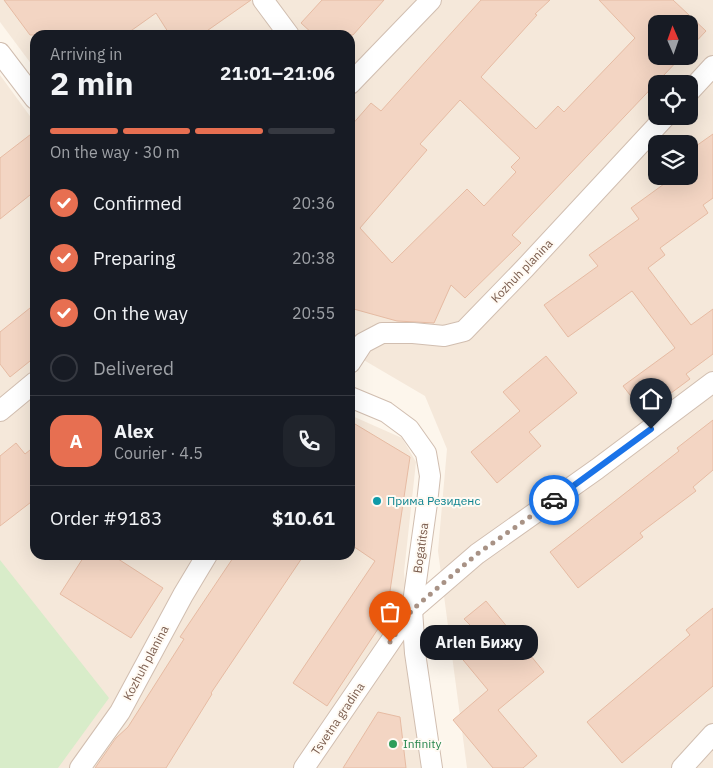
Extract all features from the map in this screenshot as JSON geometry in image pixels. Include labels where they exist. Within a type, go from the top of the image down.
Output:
[{"type":"street","points":[[262,0],[285,30]]},
{"type":"street","points":[[355,79],[430,0]]},
{"type":"street","points":[[0,52],[30,93]]},
{"type":"street","points":[[698,82],[713,66]]},
{"type":"street","name":"Kozhuh planina","points":[[355,355],[362,343],[382,333],[444,336],[464,330],[526,268],[658,125]]},
{"type":"street","name":"Tsvetna gradina","points":[[304,768],[412,610],[477,554],[598,469],[713,382]]},
{"type":"street","points":[[0,411],[30,386]]},
{"type":"street","name":"Bogatitsa","points":[[355,399],[386,412],[410,429],[426,453],[430,476],[428,503],[412,610],[432,768]]},
{"type":"street","name":"Kozhuh planina","points":[[80,768],[120,712],[204,560]]},
{"type":"street","points":[[682,768],[713,734]]},
{"type":"shaded area","points":[[0,0],[713,0],[713,768],[467,768],[438,551],[447,449],[425,396],[355,355],[355,30],[30,30],[30,62],[0,22]]},
{"type":"shaded area","points":[[0,75],[30,116],[30,560],[355,560],[355,417],[402,438],[416,462],[404,572],[421,768],[0,768]]},
{"type":"green space","points":[[0,560],[109,698],[58,768],[0,768]]},
{"type":"building","points":[[4,0],[251,0],[208,30],[167,30],[156,13],[132,30],[30,30],[30,35]]},
{"type":"building","points":[[322,0],[384,0],[355,33],[355,30],[309,30],[301,23]]},
{"type":"building","points":[[481,0],[550,0],[535,14],[537,15],[481,77],[536,129],[558,106],[564,112],[635,38],[599,0],[673,0],[689,15],[648,15],[648,65],[673,65],[664,75],[648,75],[648,92],[512,235],[521,243],[465,298],[451,285],[434,323],[397,321],[355,309],[355,121],[371,103],[381,111]],"holes":[[[460,100],[520,158],[511,167],[516,172],[484,206],[467,189],[392,263],[360,228],[427,150],[420,144]]]},
{"type":"building","points":[[698,23],[706,31],[698,39]]},
{"type":"building","points":[[713,134],[713,198],[703,205],[708,213],[660,248],[665,255],[648,268],[691,325],[713,309],[713,354],[686,374],[690,379],[644,413],[623,386],[675,348],[632,291],[568,337],[544,305],[598,266],[589,255],[639,219],[631,208],[663,185],[698,185],[698,145]]},
{"type":"building","points":[[30,135],[30,195],[0,219],[0,158]]},
{"type":"building","points":[[30,308],[30,361],[10,377],[0,364],[0,332]]},
{"type":"building","points":[[546,356],[577,393],[529,432],[541,446],[497,483],[471,452],[520,411],[503,392]]},
{"type":"building","points":[[713,420],[713,470],[693,487],[696,491],[640,533],[643,537],[578,588],[550,552],[679,451],[677,448]]},
{"type":"building","points":[[355,424],[410,457],[390,591],[399,597],[327,706],[293,683],[375,561],[355,547]]},
{"type":"building","points":[[16,443],[25,454],[30,450],[30,503],[0,526],[0,456]]},
{"type":"building","points":[[82,560],[120,560],[163,588],[131,638],[60,594]]},
{"type":"building","points":[[232,560],[301,560],[211,693],[166,768],[95,768],[116,738],[128,727],[184,639],[180,637]]},
{"type":"building","points":[[486,601],[544,672],[498,710],[537,756],[523,768],[493,768],[453,720],[488,690],[449,643],[470,625],[464,619]]},
{"type":"building","points":[[713,608],[713,686],[622,763],[587,722],[690,635],[686,630]]},
{"type":"building","points":[[378,712],[400,717],[406,768],[343,768]]},
{"type":"way so far","points":[[390,642],[412,610],[477,554],[554,500]]},
{"type":"place","name":"Прима Резиденс","points":[[377,501]]},
{"type":"place","name":"Arlen Бижу","points":[[390,642]]},
{"type":"place","name":"Infinity","points":[[393,744]]},
{"type":"route","points":[[554,500],[651,429]]}]
